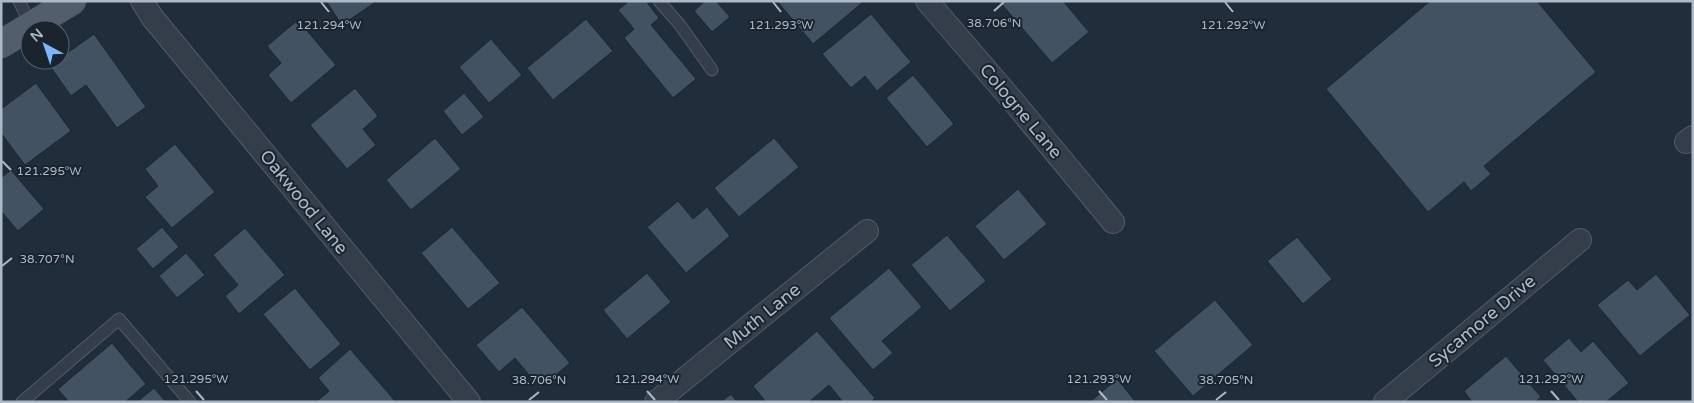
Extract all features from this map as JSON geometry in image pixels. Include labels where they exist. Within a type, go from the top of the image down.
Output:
[{"type":"main road","points":[[40,20],[72,1]]},
{"type":"main road","points":[[1,44],[20,32]]},
{"type":"street","name":"Oakwood Lane","points":[[142,1],[152,17],[469,402]]},
{"type":"street","name":"Cologne Lane","points":[[927,1],[1113,222]]},
{"type":"street","name":"Muth Lane","points":[[656,402],[867,231]]},
{"type":"street","name":"Sycamore Drive","points":[[1385,402],[1580,240]]},
{"type":"lane","points":[[19,1],[27,20]]},
{"type":"lane","points":[[659,1],[712,70]]},
{"type":"lane","points":[[22,402],[119,320],[190,402]]},
{"type":"building","points":[[326,1],[377,1],[342,25]]},
{"type":"building","points":[[629,1],[646,1],[659,18],[651,25],[696,79],[673,98],[624,38],[634,29],[618,10]]},
{"type":"building","points":[[705,1],[716,1],[730,17],[712,32],[694,11]]},
{"type":"building","points":[[777,1],[860,1],[862,3],[813,44]]},
{"type":"building","points":[[999,1],[1063,1],[1089,32],[1052,63]]},
{"type":"building","points":[[1430,1],[1537,1],[1596,72],[1484,166],[1491,174],[1471,191],[1464,182],[1428,212],[1326,89]]},
{"type":"building","points":[[871,14],[911,62],[877,91],[865,76],[851,88],[822,54]]},
{"type":"building","points":[[586,19],[613,51],[553,100],[527,68]]},
{"type":"building","points":[[298,20],[336,65],[291,103],[268,75],[281,63],[267,46]]},
{"type":"building","points":[[94,34],[146,107],[117,128],[86,85],[71,96],[53,70],[70,70],[70,51]]},
{"type":"building","points":[[491,39],[522,75],[489,103],[459,67]]},
{"type":"building","points":[[913,75],[954,124],[927,147],[886,98]]},
{"type":"building","points":[[36,83],[71,131],[25,165],[1,133],[1,109]]},
{"type":"building","points":[[355,88],[378,116],[363,129],[376,145],[347,169],[310,125]]},
{"type":"building","points":[[464,93],[484,117],[462,135],[443,111]]},
{"type":"building","points":[[435,138],[461,169],[411,210],[386,180]]},
{"type":"building","points":[[774,138],[799,167],[739,217],[714,188]]},
{"type":"building","points":[[175,144],[215,192],[172,228],[145,197],[158,186],[145,169]]},
{"type":"building","points":[[11,170],[44,209],[18,231],[1,211],[1,178]]},
{"type":"building","points":[[1018,189],[1047,224],[1004,260],[975,226]]},
{"type":"building","points":[[678,201],[693,219],[707,207],[730,236],[686,273],[647,227]]},
{"type":"building","points":[[162,227],[179,247],[153,269],[136,249]]},
{"type":"building","points":[[452,227],[500,283],[468,309],[421,253]]},
{"type":"building","points":[[245,228],[285,275],[239,314],[225,296],[238,285],[213,255]]},
{"type":"building","points":[[947,235],[986,281],[950,311],[911,265]]},
{"type":"building","points":[[1297,237],[1332,279],[1303,304],[1267,261]]},
{"type":"building","points":[[186,253],[205,275],[177,298],[159,276]]},
{"type":"building","points":[[889,268],[922,307],[882,341],[893,353],[873,370],[829,318]]},
{"type":"building","points":[[647,273],[671,302],[627,339],[603,310]]},
{"type":"building","points":[[1656,274],[1690,315],[1640,356],[1597,305],[1628,280],[1637,290]]},
{"type":"building","points":[[295,288],[341,344],[310,370],[263,314]]},
{"type":"building","points":[[1215,300],[1253,345],[1193,396],[1154,351]]},
{"type":"building","points":[[522,307],[570,363],[540,388],[515,358],[499,372],[476,345]]},
{"type":"building","points":[[817,331],[875,398],[871,402],[843,402],[829,385],[809,402],[766,402],[753,386]]},
{"type":"building","points":[[1569,338],[1581,352],[1593,341],[1629,383],[1606,402],[1578,402],[1543,360]]},
{"type":"building","points":[[112,343],[146,384],[125,402],[69,402],[58,389]]},
{"type":"building","points":[[350,349],[396,402],[316,402],[329,391],[318,378]]},
{"type":"building","points":[[1506,356],[1541,397],[1535,402],[1472,402],[1464,391]]},
{"type":"building","points":[[1117,379],[1136,402],[1090,402]]},
{"type":"building","points":[[154,388],[166,402],[137,402]]},
{"type":"building","points":[[731,394],[737,402],[721,402]]}]
